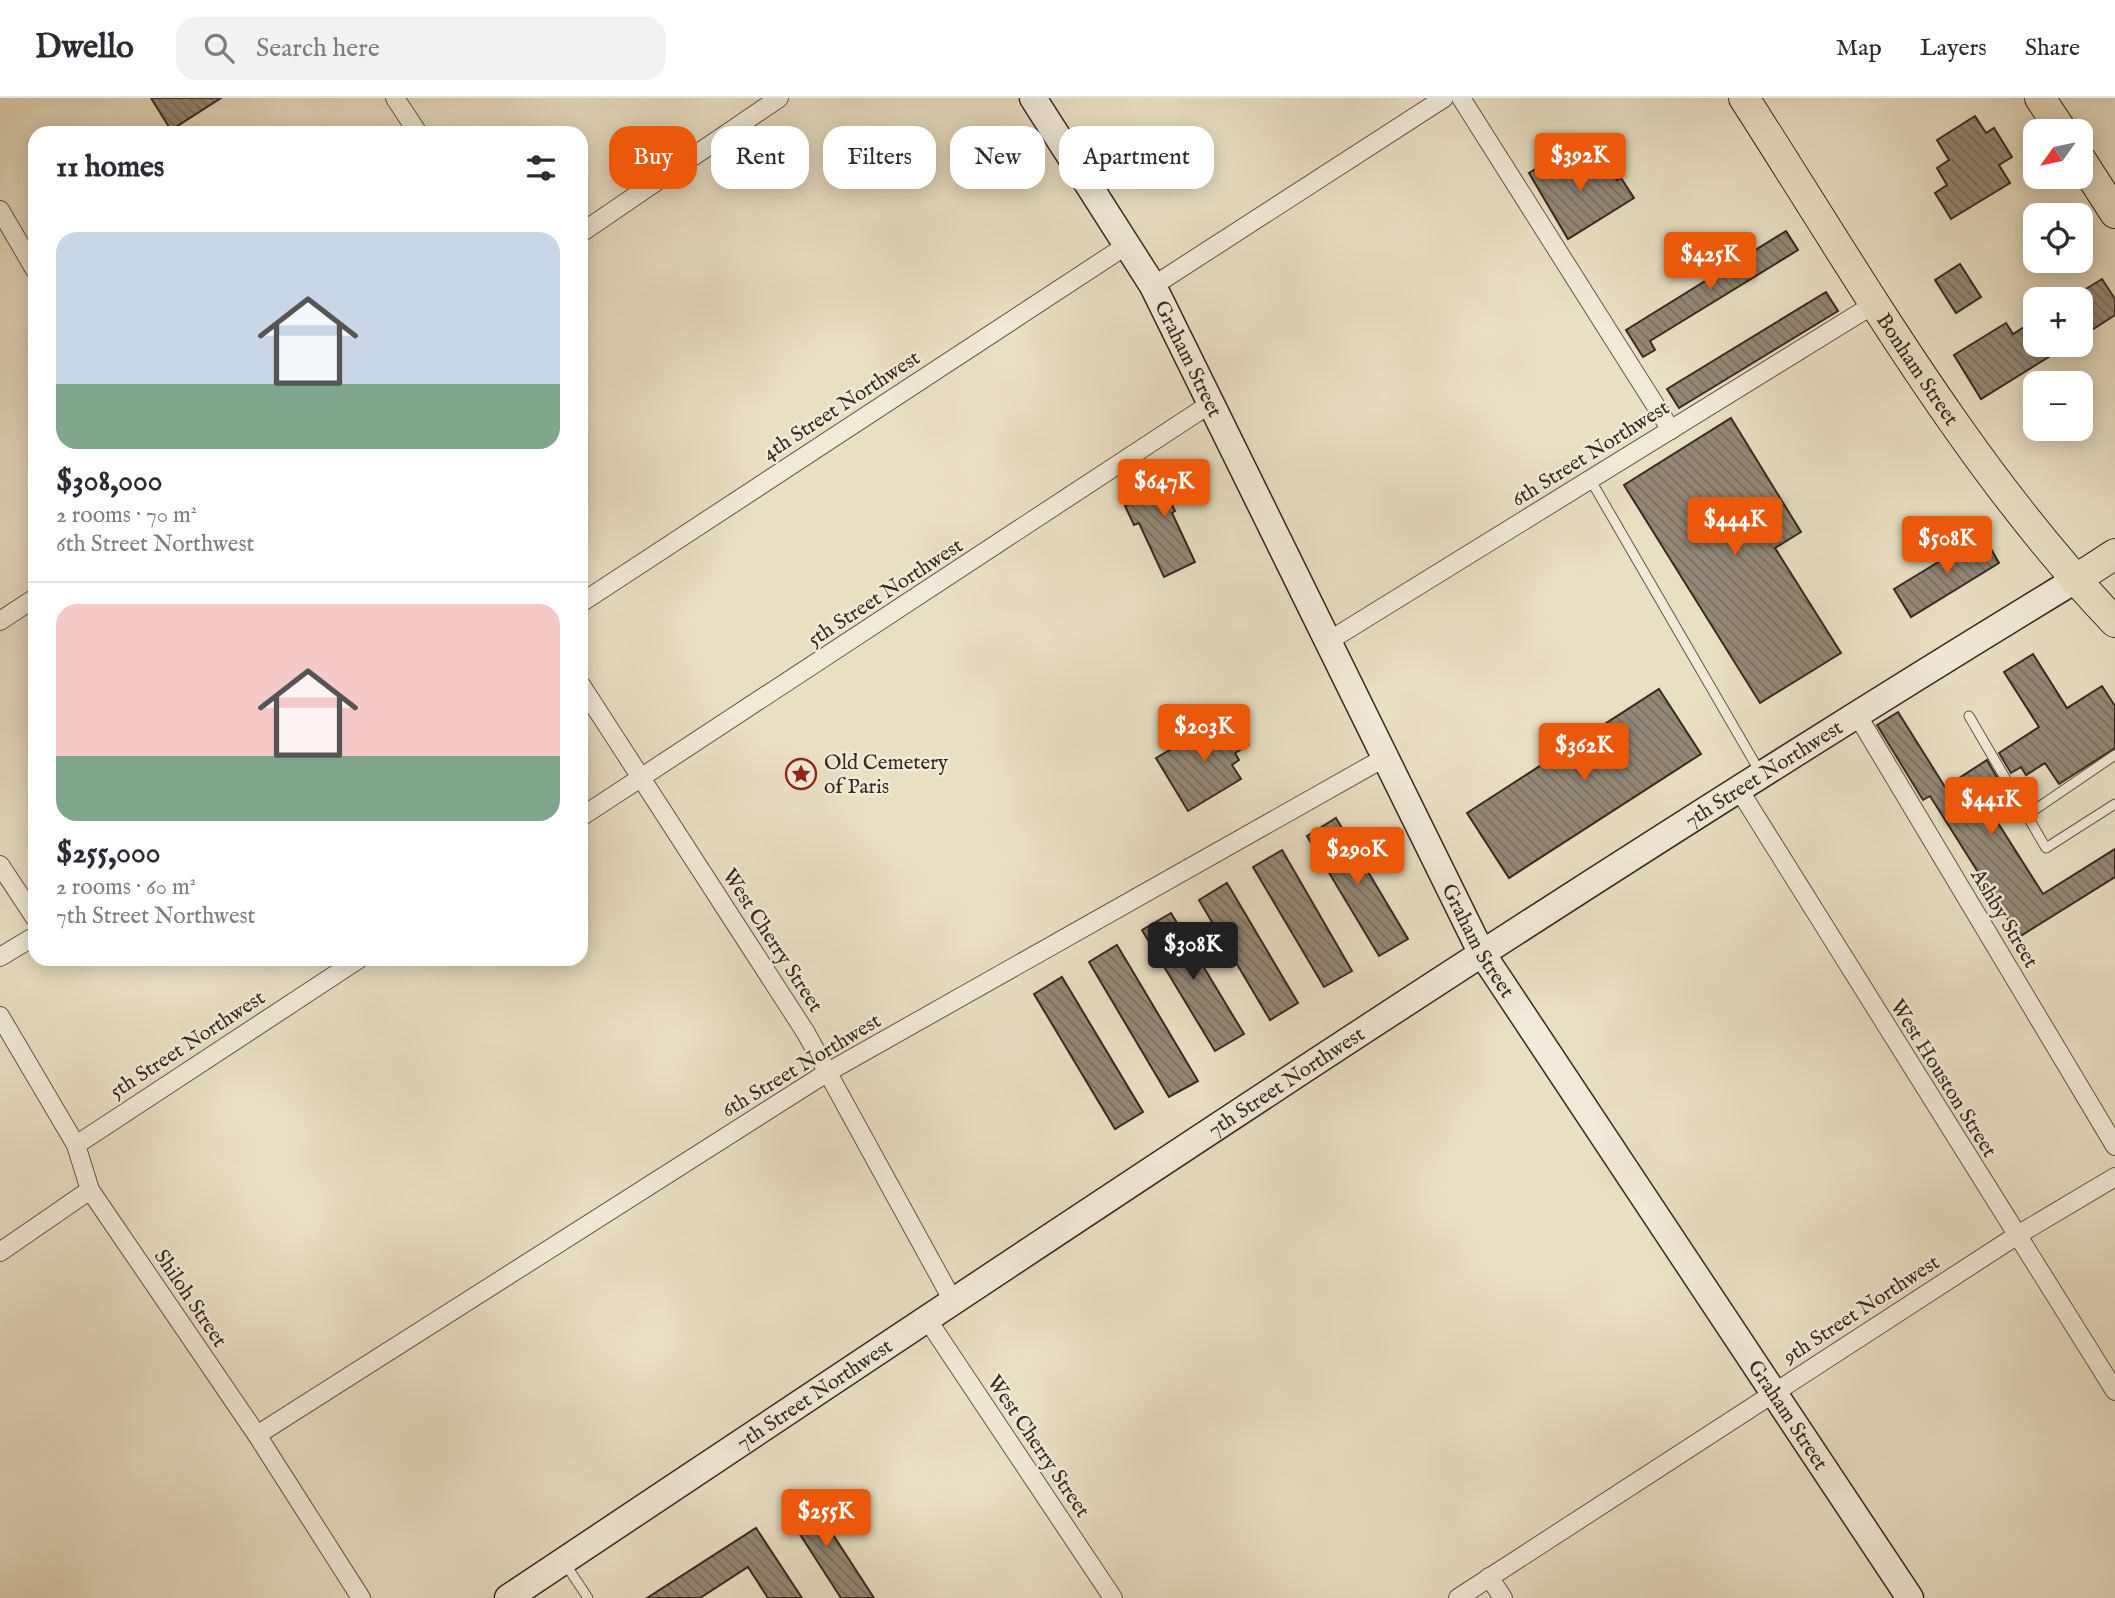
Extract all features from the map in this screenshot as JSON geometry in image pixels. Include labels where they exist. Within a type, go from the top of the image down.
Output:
[{"type":"main road","name":"Bonham Street","points":[[1744,98],[1876,303],[2014,505],[2074,580],[2115,622]]},
{"type":"main road","points":[[2040,98],[2054,119]]},
{"type":"main road","points":[[2093,179],[2115,213]]},
{"type":"main road","points":[[2074,580],[2115,554]]},
{"type":"street","points":[[395,98],[413,126]]},
{"type":"street","points":[[588,228],[779,98]]},
{"type":"street","name":"Graham Street","points":[[1033,98],[1153,286],[1213,402],[1327,642],[1481,952],[1910,1598]]},
{"type":"street","points":[[1153,286],[1444,98]]},
{"type":"street","points":[[1461,98],[1671,430]]},
{"type":"street","points":[[0,210],[28,258]]},
{"type":"street","name":"4th Street Northwest","points":[[588,598],[1127,245]]},
{"type":"street","name":"6th Street Northwest","points":[[1327,642],[1876,303]]},
{"type":"street","name":"5th Street Northwest","points":[[588,813],[1213,402]]},
{"type":"street","name":"7th Street Northwest","points":[[508,1598],[1481,952],[1856,713],[2074,580]]},
{"type":"street","points":[[0,621],[28,603]]},
{"type":"street","name":"West Cherry Street","points":[[588,696],[806,1033],[953,1301]]},
{"type":"street","name":"Ashby Street","points":[[1856,713],[2115,1146]]},
{"type":"street","name":"6th Street Northwest","points":[[257,1435],[828,1072],[1384,758]]},
{"type":"street","name":"West Houston Street","points":[[1738,788],[2016,1237],[2115,1391]]},
{"type":"street","points":[[0,864],[28,907]]},
{"type":"street","points":[[0,957],[28,940]]},
{"type":"street","name":"5th Street Northwest","points":[[76,1144],[348,966]]},
{"type":"street","name":"Shiloh Street","points":[[0,1016],[76,1144],[90,1190],[257,1435],[361,1598]]},
{"type":"street","name":"9th Street Northwest","points":[[1458,1598],[2016,1237],[2115,1177]]},
{"type":"street","points":[[0,1252],[90,1190]]},
{"type":"street","name":"West Cherry Street","points":[[927,1318],[1113,1598]]},
{"type":"street","points":[[1489,1577],[1503,1598]]},
{"type":"lane","points":[[1590,479],[1761,774]]},
{"type":"lane","points":[[1969,716],[2046,848],[2115,804]]},
{"type":"lane","points":[[2027,815],[2115,755]]},
{"type":"lane","points":[[564,1561],[588,1598]]},
{"type":"building","points":[[151,98],[221,98],[177,126],[168,126]]},
{"type":"building","points":[[1975,116],[1986,133],[1994,128],[2012,157],[1999,165],[2010,183],[1951,219],[1935,193],[1947,185],[1937,168],[1949,160],[1937,140]]},
{"type":"building","points":[[1559,154],[1573,177],[1603,158],[1617,180],[1621,178],[1634,198],[1568,239],[1529,173]]},
{"type":"building","points":[[1786,231],[1798,250],[1650,341],[1655,350],[1643,357],[1626,330]]},
{"type":"building","points":[[1960,264],[1981,297],[1956,313],[1935,280]]},
{"type":"building","points":[[2102,279],[2115,299],[2115,315],[2093,329],[2093,287],[2089,287]]},
{"type":"building","points":[[1826,292],[1838,311],[1679,408],[1667,389]]},
{"type":"building","points":[[2006,323],[2013,334],[2023,328],[2023,357],[2049,357],[1981,399],[1954,355]]},
{"type":"building","points":[[1731,418],[1801,532],[1775,548],[1841,653],[1760,703],[1624,485]]},
{"type":"building","points":[[1187,467],[1199,492],[1172,505],[1175,511],[1172,513],[1195,562],[1164,577],[1139,523],[1134,525],[1125,506],[1134,502],[1130,493]]},
{"type":"building","points":[[1983,535],[1999,563],[1911,617],[1894,589]]},
{"type":"building","points":[[2033,654],[2067,708],[2102,686],[2115,706],[2115,748],[2059,784],[2045,763],[2026,775],[2021,767],[2011,773],[1999,753],[2039,727],[2004,672]]},
{"type":"building","points":[[1659,689],[1701,754],[1509,878],[1467,813]]},
{"type":"building","points":[[1898,712],[1945,787],[1987,760],[1999,781],[1979,793],[2043,894],[2115,849],[2115,877],[2019,937],[1930,796],[1923,800],[1877,725]]},
{"type":"building","points":[[1217,722],[1223,733],[1237,724],[1249,745],[1235,753],[1239,760],[1232,765],[1241,779],[1188,811],[1156,758]]},
{"type":"building","points":[[1336,818],[1408,939],[1379,956],[1307,836]]},
{"type":"building","points":[[1282,850],[1352,971],[1324,987],[1253,867]]},
{"type":"building","points":[[1227,883],[1298,1003],[1270,1020],[1199,900]]},
{"type":"building","points":[[1171,913],[1244,1034],[1215,1051],[1142,930]]},
{"type":"building","points":[[1117,945],[1198,1081],[1169,1097],[1089,962]]},
{"type":"building","points":[[1062,977],[1143,1112],[1115,1129],[1034,994]]},
{"type":"building","points":[[806,1493],[874,1598],[841,1598],[783,1508]]},
{"type":"building","points":[[756,1528],[802,1598],[768,1598],[748,1567],[700,1598],[647,1598]]},
{"type":"place","name":"Old Cemetery of Paris","points":[[801,774]]}]
